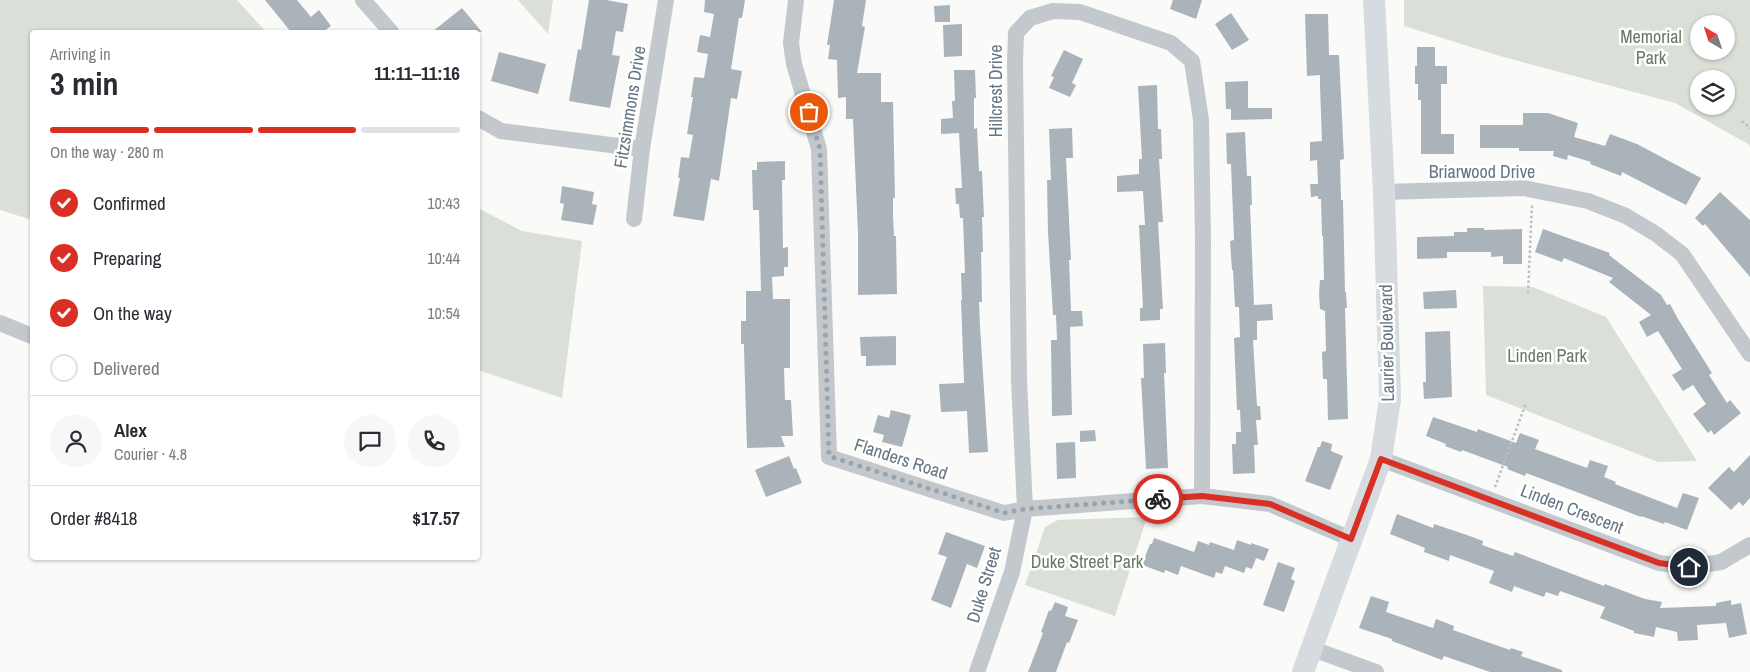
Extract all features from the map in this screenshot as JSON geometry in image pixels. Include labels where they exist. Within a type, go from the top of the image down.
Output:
[{"type":"street","points":[[363,0],[389,30]]},
{"type":"street","name":"Fitzsimmons Drive","points":[[634,220],[642,149],[666,0]]},
{"type":"street","name":"Flanders Road","points":[[796,0],[791,43],[794,64],[820,149],[829,456],[1004,513],[1025,509],[1202,496],[1270,504],[1351,539]]},
{"type":"street","name":"Laurier Boulevard","points":[[1303,672],[1310,648],[1381,459],[1390,399],[1384,192],[1374,0]]},
{"type":"street","name":"Hillcrest Drive","points":[[1025,509],[1020,380],[1016,33],[1030,18],[1053,11],[1080,12],[1171,43],[1192,61],[1201,120],[1203,241],[1202,496]]},
{"type":"street","points":[[480,119],[501,131],[642,149]]},
{"type":"street","name":"Briarwood Drive","points":[[1384,192],[1524,188],[1588,200],[1626,216],[1656,234],[1682,254],[1750,354]]},
{"type":"street","points":[[0,323],[30,335]]},
{"type":"street","name":"Linden Crescent","points":[[1381,459],[1659,563],[1689,567],[1720,562],[1750,545]]},
{"type":"street","name":"Duke Street","points":[[976,672],[1012,572],[1025,509]]},
{"type":"street","points":[[1310,648],[1376,672]]},
{"type":"path","points":[[1742,121],[1750,128]]},
{"type":"path","points":[[1528,293],[1532,190]]},
{"type":"path","points":[[1490,500],[1526,403]]},
{"type":"green space","points":[[0,0],[237,0],[264,30],[30,30],[30,219],[0,210]]},
{"type":"green space","points":[[518,0],[553,0],[548,34]]},
{"type":"green space","name":"Memorial Park","points":[[1404,0],[1750,0],[1750,147],[1748,144],[1696,115],[1735,115],[1735,70],[1690,70],[1690,111],[1675,103],[1500,56],[1404,26]]},
{"type":"green space","points":[[480,209],[522,231],[582,241],[562,398],[480,371]]},
{"type":"green space","name":"Linden Park","points":[[1483,286],[1533,287],[1606,317],[1697,461],[1658,462],[1486,395]]},
{"type":"green space","name":"Duke Street Park","points":[[1147,517],[1115,616],[1025,585],[1045,527],[1058,520]]},
{"type":"building","points":[[265,0],[297,0],[311,17],[319,10],[331,26],[326,30],[289,30]]},
{"type":"building","points":[[589,0],[606,0],[628,4],[623,32],[616,31],[612,55],[620,56],[610,108],[569,101],[578,49],[581,50]]},
{"type":"building","points":[[705,0],[745,0],[742,18],[739,18],[731,69],[742,71],[737,99],[731,98],[719,181],[711,179],[704,221],[673,216],[680,178],[678,178],[681,157],[689,158],[693,135],[687,134],[694,77],[704,78],[708,54],[697,52],[700,35],[710,37],[714,14],[704,12]]},
{"type":"building","points":[[834,0],[866,0],[862,26],[865,27],[857,73],[881,73],[881,102],[893,102],[895,198],[893,198],[893,216],[894,236],[896,236],[897,294],[858,295],[858,233],[853,119],[846,119],[846,97],[838,98],[837,60],[828,59],[830,45],[827,45]]},
{"type":"building","points":[[1173,0],[1202,0],[1196,19],[1170,9]]},
{"type":"building","points":[[950,5],[950,22],[935,22],[934,6]]},
{"type":"building","points":[[462,8],[482,32],[480,30],[434,30]]},
{"type":"building","points":[[1231,13],[1249,40],[1232,50],[1215,24]]},
{"type":"building","points":[[1305,14],[1328,14],[1329,55],[1339,55],[1344,159],[1340,160],[1347,308],[1345,308],[1348,419],[1328,420],[1327,379],[1323,379],[1322,352],[1326,351],[1325,311],[1320,309],[1319,293],[1320,280],[1324,280],[1321,199],[1318,199],[1318,196],[1311,197],[1310,184],[1318,184],[1317,160],[1310,161],[1310,142],[1322,141],[1320,75],[1307,76]]},
{"type":"building","points":[[962,24],[962,56],[944,57],[943,25]]},
{"type":"building","points":[[1417,47],[1435,47],[1435,66],[1447,66],[1447,84],[1441,84],[1441,134],[1454,134],[1454,154],[1421,154],[1421,100],[1418,100],[1418,84],[1415,84]]},
{"type":"building","points":[[1064,50],[1083,59],[1072,83],[1076,85],[1070,97],[1049,88],[1054,77],[1051,76]]},
{"type":"building","points":[[499,52],[546,64],[538,94],[491,81]]},
{"type":"building","points":[[954,70],[975,70],[974,129],[977,128],[979,171],[982,171],[984,217],[982,217],[983,252],[981,252],[982,302],[979,302],[988,452],[969,453],[967,411],[941,412],[939,384],[964,383],[961,300],[961,273],[965,273],[963,218],[960,218],[959,204],[956,204],[955,188],[962,188],[959,133],[941,134],[941,119],[953,118],[952,101],[955,101]]},
{"type":"building","points":[[1248,81],[1248,108],[1272,108],[1272,119],[1231,120],[1231,109],[1226,109],[1225,82]]},
{"type":"building","points":[[1157,85],[1158,129],[1161,129],[1162,159],[1159,159],[1163,222],[1158,222],[1163,309],[1160,309],[1160,320],[1140,321],[1140,308],[1143,308],[1139,225],[1145,225],[1143,191],[1117,192],[1117,176],[1139,174],[1139,159],[1142,159],[1138,86]]},
{"type":"building","points":[[1523,113],[1548,113],[1578,123],[1574,137],[1605,146],[1610,134],[1637,144],[1701,178],[1686,205],[1622,172],[1621,176],[1590,164],[1591,162],[1568,155],[1567,160],[1553,156],[1554,151],[1519,151],[1519,148],[1480,148],[1480,125],[1523,125]]},
{"type":"building","points":[[1072,128],[1073,158],[1066,158],[1071,260],[1069,260],[1071,311],[1082,311],[1083,326],[1070,327],[1072,415],[1052,416],[1051,340],[1057,340],[1056,315],[1053,315],[1048,232],[1047,180],[1051,180],[1049,129]]},
{"type":"building","points":[[1245,132],[1247,176],[1251,176],[1252,205],[1250,205],[1254,305],[1272,304],[1273,320],[1257,321],[1257,340],[1253,340],[1257,406],[1260,406],[1261,420],[1256,420],[1258,445],[1254,445],[1255,473],[1233,474],[1232,444],[1236,444],[1236,432],[1241,432],[1240,410],[1237,410],[1234,338],[1240,337],[1239,307],[1235,307],[1230,241],[1234,240],[1231,164],[1227,164],[1226,133]]},
{"type":"building","points":[[785,161],[785,180],[782,180],[783,248],[788,247],[788,267],[784,267],[784,276],[772,277],[773,299],[790,299],[790,368],[784,368],[785,400],[791,400],[793,436],[781,436],[785,447],[747,448],[744,344],[741,344],[741,321],[746,321],[746,291],[761,291],[759,210],[753,210],[752,170],[757,170],[757,162]]},
{"type":"building","points":[[562,186],[594,192],[592,204],[597,205],[593,225],[561,220],[564,204],[560,203]]},
{"type":"building","points":[[1720,192],[1750,220],[1750,277],[1705,224],[1703,226],[1695,218]]},
{"type":"building","points":[[1467,228],[1484,228],[1484,230],[1522,229],[1522,264],[1503,264],[1503,256],[1491,257],[1491,252],[1447,252],[1447,258],[1417,259],[1417,237],[1454,236],[1454,232],[1467,232]]},
{"type":"building","points":[[1543,229],[1610,253],[1609,255],[1661,295],[1667,305],[1670,304],[1712,373],[1709,375],[1727,403],[1730,400],[1741,413],[1714,435],[1711,430],[1708,433],[1693,414],[1706,404],[1693,385],[1683,391],[1672,375],[1682,369],[1658,331],[1647,337],[1639,322],[1651,315],[1609,282],[1613,278],[1564,258],[1562,262],[1535,252]]},
{"type":"building","points":[[1456,290],[1457,308],[1424,309],[1423,292]]},
{"type":"building","points":[[1450,331],[1452,397],[1424,399],[1423,382],[1426,382],[1425,332]]},
{"type":"building","points":[[896,336],[896,365],[866,366],[866,356],[861,356],[860,337]]},
{"type":"building","points":[[1165,343],[1166,373],[1164,373],[1168,468],[1146,469],[1141,378],[1144,378],[1143,344]]},
{"type":"building","points":[[891,410],[911,415],[902,447],[882,442],[884,435],[873,432],[878,415],[889,418]]},
{"type":"building","points":[[1433,417],[1477,432],[1478,429],[1516,443],[1520,433],[1539,440],[1535,449],[1587,468],[1590,460],[1608,466],[1604,477],[1616,482],[1615,484],[1677,508],[1683,493],[1699,498],[1687,530],[1665,522],[1664,524],[1641,517],[1526,473],[1525,476],[1507,469],[1508,467],[1462,450],[1461,452],[1445,446],[1446,444],[1426,436]]},
{"type":"building","points":[[1095,430],[1096,441],[1080,442],[1080,431]]},
{"type":"building","points":[[1322,441],[1332,444],[1331,451],[1343,456],[1330,490],[1305,481]]},
{"type":"building","points":[[1075,442],[1076,478],[1057,479],[1056,443]]},
{"type":"building","points":[[1750,455],[1750,498],[1743,506],[1739,502],[1731,510],[1708,488],[1729,467],[1734,472]]},
{"type":"building","points":[[789,456],[802,483],[766,497],[755,470]]},
{"type":"building","points":[[1397,514],[1433,528],[1434,524],[1467,535],[1483,541],[1482,545],[1513,556],[1515,552],[1604,586],[1605,584],[1645,599],[1662,602],[1660,608],[1716,606],[1716,603],[1731,600],[1731,605],[1741,603],[1747,634],[1729,638],[1726,623],[1697,625],[1698,640],[1678,641],[1677,632],[1656,627],[1654,637],[1634,633],[1634,631],[1600,618],[1605,607],[1560,591],[1558,596],[1546,592],[1544,597],[1514,586],[1512,592],[1489,583],[1494,571],[1450,555],[1449,561],[1424,552],[1425,548],[1390,534]]},
{"type":"building","points":[[946,532],[985,546],[977,568],[967,564],[951,608],[931,600],[947,557],[938,554]]},
{"type":"building","points":[[1154,538],[1194,552],[1198,541],[1209,545],[1210,542],[1234,550],[1237,540],[1269,549],[1264,561],[1256,558],[1252,569],[1246,567],[1244,573],[1225,566],[1222,574],[1216,572],[1214,578],[1181,566],[1178,575],[1165,570],[1164,573],[1142,565]]},
{"type":"building","points":[[1278,562],[1295,568],[1291,579],[1295,581],[1284,612],[1263,605]]},
{"type":"building","points":[[1371,596],[1389,602],[1386,612],[1433,628],[1436,619],[1454,626],[1453,630],[1510,650],[1511,648],[1523,652],[1521,656],[1562,670],[1562,672],[1490,672],[1444,656],[1442,660],[1392,641],[1392,639],[1359,628]]},
{"type":"building","points":[[1055,602],[1068,607],[1065,616],[1078,620],[1069,643],[1067,642],[1056,672],[1028,672],[1043,633],[1041,632],[1049,610],[1051,611]]},
{"type":"way so far","points":[[809,112],[820,149],[829,456],[1004,513],[1025,509],[1158,499]]},
{"type":"route","points":[[1158,499],[1202,496],[1270,504],[1351,539],[1381,459],[1659,563],[1689,567]]}]
